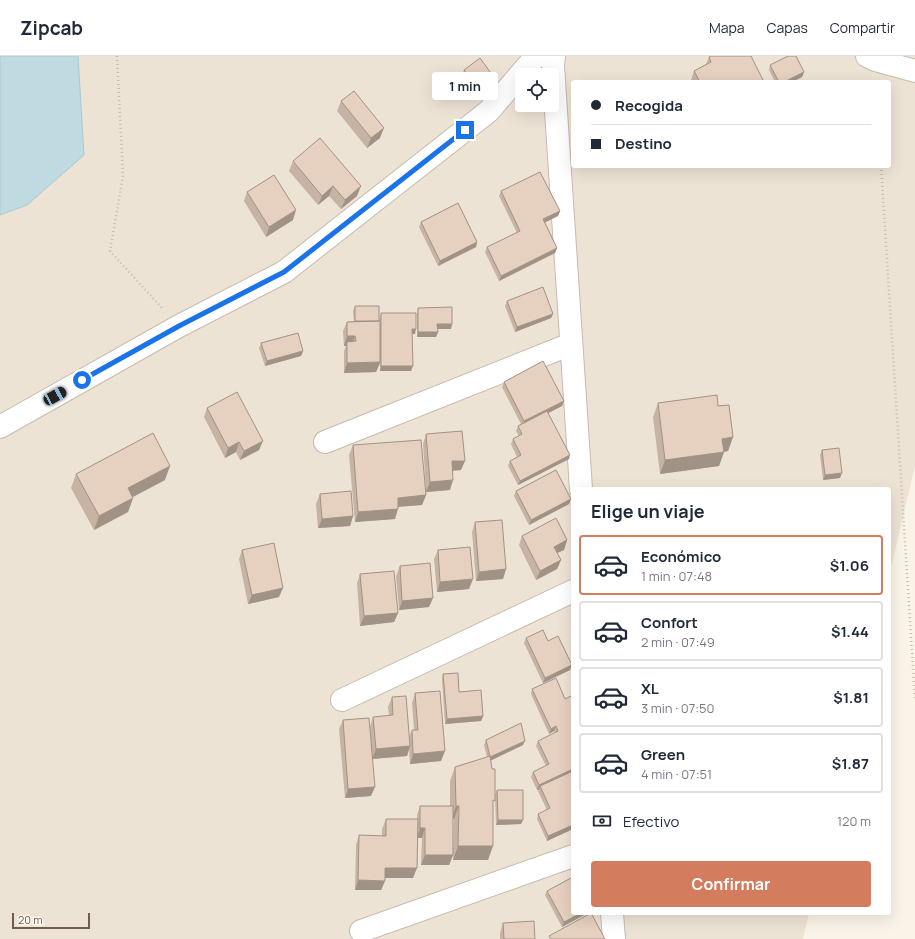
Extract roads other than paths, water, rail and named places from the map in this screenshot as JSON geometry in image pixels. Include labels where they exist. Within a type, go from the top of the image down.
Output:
[{"type":"street","points":[[0,427],[179,326],[284,272],[489,111],[536,56]]},
{"type":"street","points":[[554,56],[553,66],[581,487]]},
{"type":"street","points":[[871,58],[915,71]]},
{"type":"street","points":[[325,442],[571,344]]},
{"type":"street","points":[[342,700],[571,592]]},
{"type":"street","points":[[361,931],[571,857]]},
{"type":"street","points":[[612,915],[614,939]]},
{"type":"water","points":[[0,56],[78,56],[84,155],[27,205],[0,215]]}]
